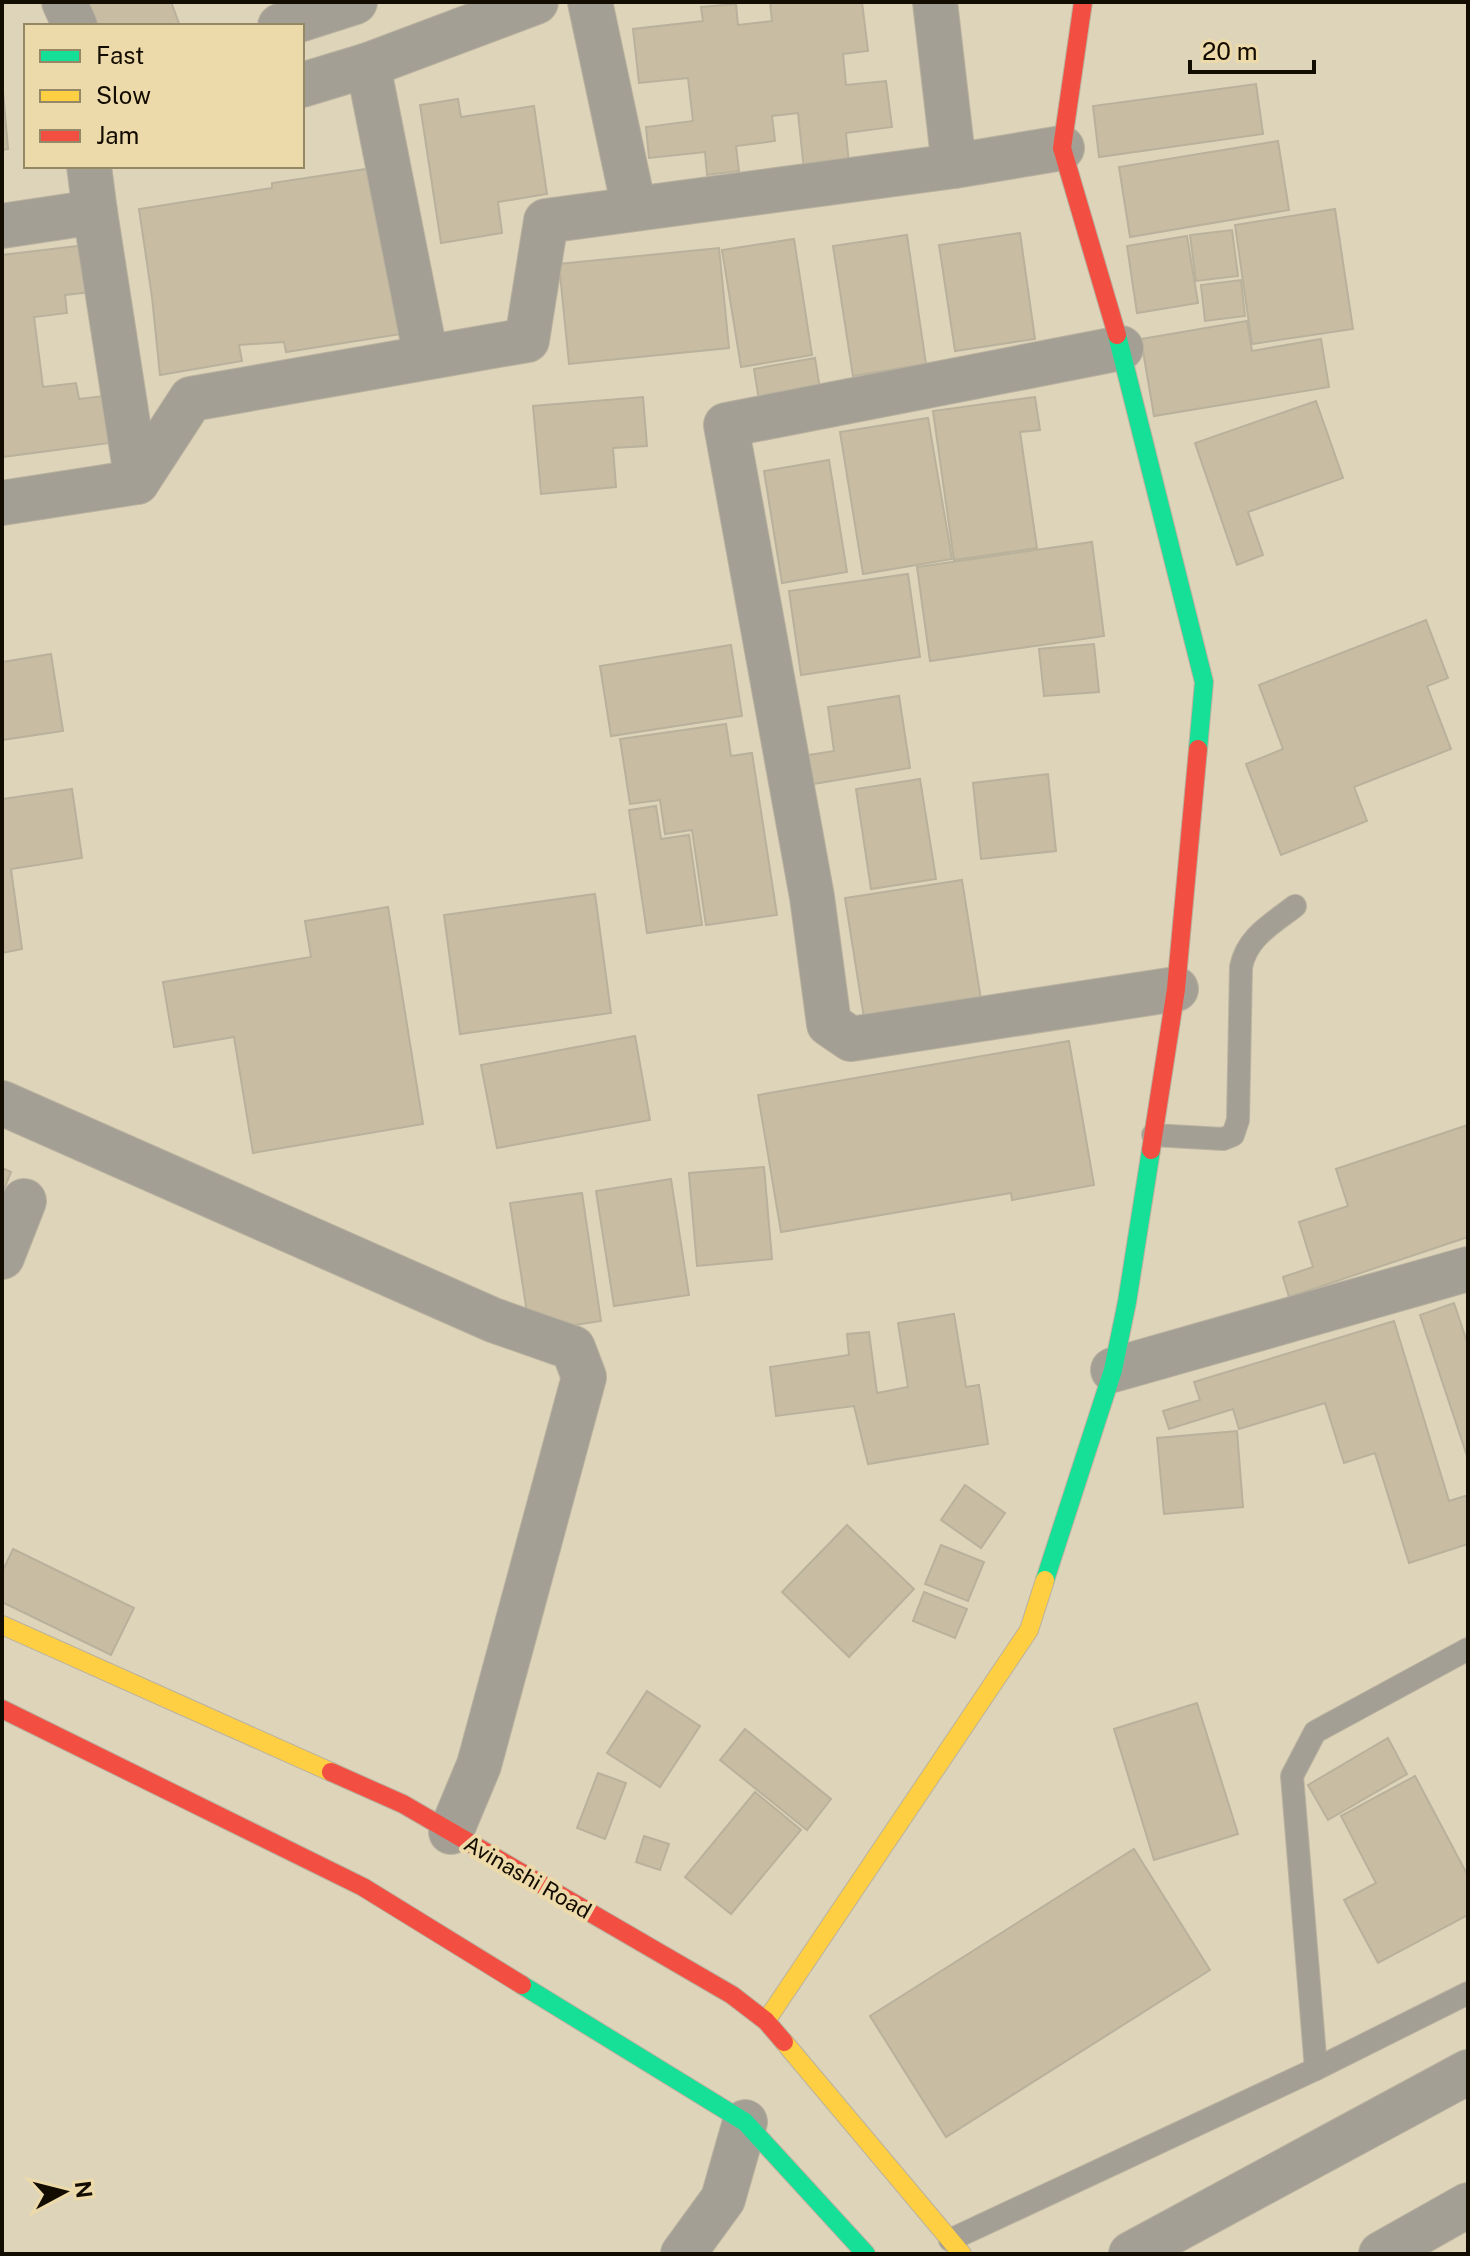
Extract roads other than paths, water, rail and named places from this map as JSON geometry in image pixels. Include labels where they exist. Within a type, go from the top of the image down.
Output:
[{"type":"main road","points":[[766,2021],[1029,1630],[1113,1370],[1127,1302],[1176,989],[1204,682],[1121,348],[1062,148],[1083,2]]},
{"type":"main road","name":"Avinashi Road","points":[[2,1625],[403,1804],[732,1995],[766,2021],[847,2113],[956,2247]]},
{"type":"main road","points":[[2,1709],[363,1887],[745,2122],[866,2254]]},
{"type":"street","points":[[64,2],[74,24]]},
{"type":"street","points":[[286,24],[355,2]]},
{"type":"street","points":[[304,84],[368,65],[536,2]]},
{"type":"street","points":[[590,2],[634,208]]},
{"type":"street","points":[[935,2],[954,166]]},
{"type":"street","points":[[368,65],[426,357]]},
{"type":"street","points":[[2,503],[137,482],[191,399],[527,340],[546,221],[954,166],[1062,148]]},
{"type":"street","points":[[89,168],[137,482]]},
{"type":"street","points":[[2,226],[95,212]]},
{"type":"street","points":[[1121,348],[726,425],[812,897],[829,1024],[851,1039],[1176,989]]},
{"type":"street","points":[[2,1103],[493,1320],[573,1348],[584,1377],[479,1765],[451,1832]]},
{"type":"street","points":[[2,1257],[24,1201]]},
{"type":"street","points":[[1113,1370],[1468,1269]]},
{"type":"street","points":[[1131,2254],[1468,2072]]},
{"type":"street","points":[[683,2254],[723,2199],[745,2122]]},
{"type":"street","points":[[1381,2254],[1468,2205]]},
{"type":"lane","points":[[1153,1135],[1223,1139],[1233,1135],[1238,1120],[1241,967],[1244,953],[1254,938],[1295,906]]},
{"type":"lane","points":[[1316,2069],[1292,1776],[1315,1732],[1468,1649]]},
{"type":"lane","points":[[956,2247],[1468,1993]]}]
